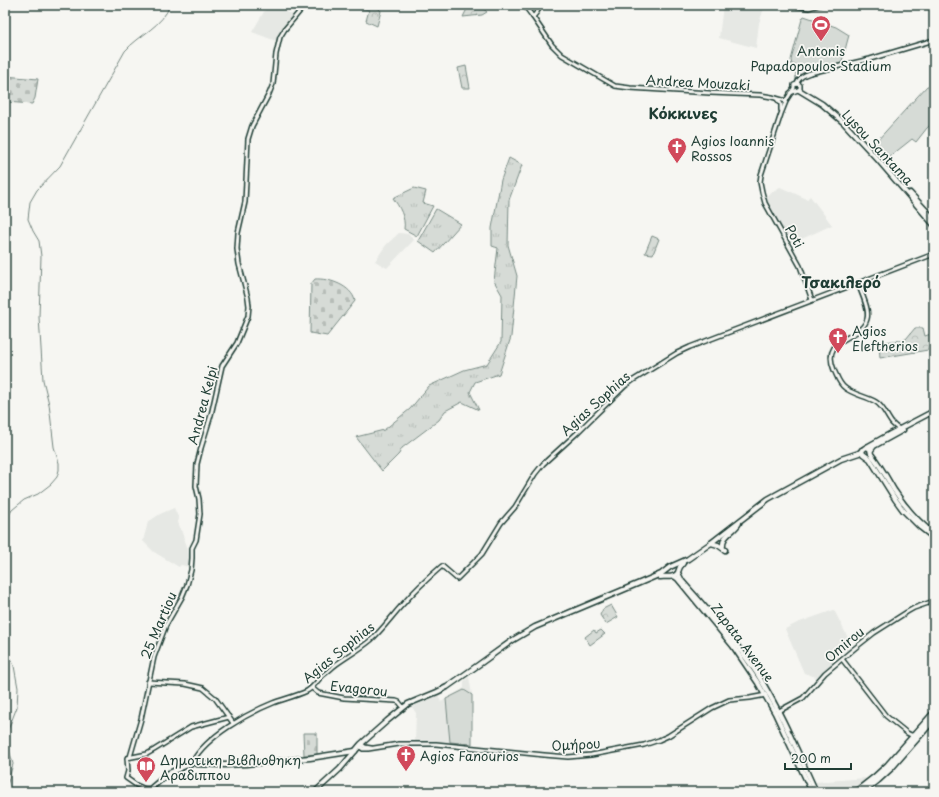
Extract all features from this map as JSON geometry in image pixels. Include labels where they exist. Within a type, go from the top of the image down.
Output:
[{"type":"highway","points":[[856,792],[880,773],[906,746],[934,713]]},
{"type":"highway","points":[[863,792],[891,768],[934,719]]},
{"type":"main road","name":"Lysou Santama","points":[[798,88],[823,102],[850,125],[934,219]]},
{"type":"main road","name":"Lysou Santama","points":[[798,88],[822,104],[854,133],[934,225]]},
{"type":"main road","points":[[818,472],[851,457],[868,453],[890,434],[934,413]]},
{"type":"main road","points":[[868,453],[874,446],[934,413]]},
{"type":"main road","points":[[649,579],[676,575],[681,565],[688,559],[711,543],[768,498],[846,457],[857,453],[864,448],[905,505],[934,534]]},
{"type":"main road","points":[[868,453],[870,459],[895,499],[920,527],[934,538]]},
{"type":"main road","points":[[711,543],[724,548],[724,538],[736,528],[740,520]]},
{"type":"main road","points":[[315,792],[332,777],[360,745],[403,707],[411,702],[447,687],[513,640],[535,627],[661,574],[688,559]]},
{"type":"main road","points":[[671,568],[676,567],[678,572]]},
{"type":"main road","points":[[671,568],[668,573],[672,576]]},
{"type":"main road","name":"Zapata Avenue","points":[[678,572],[682,580],[731,637],[758,676],[803,762],[816,792]]},
{"type":"main road","name":"Zapata Avenue","points":[[672,576],[681,584],[733,646],[767,695]]},
{"type":"main road","name":"Zapata Avenue","points":[[777,712],[812,792]]},
{"type":"main road","points":[[150,791],[169,773],[193,763],[236,765],[355,751]]},
{"type":"main road","points":[[336,754],[343,754],[349,759]]},
{"type":"street","name":"Andrea Kelpi","points":[[192,548],[196,540],[200,514],[196,486],[199,454],[211,415],[222,366],[237,343],[248,316],[248,298],[239,264],[237,249],[238,233],[244,202],[248,139],[252,126],[273,84],[276,54],[280,37],[305,5]]},
{"type":"street","name":"Andrea Mouzaki","points":[[524,5],[552,44],[562,55],[616,86],[760,95],[786,101]]},
{"type":"street","points":[[533,17],[541,5]]},
{"type":"street","points":[[789,5],[809,8],[819,5]]},
{"type":"street","points":[[780,116],[790,93],[798,88],[800,78],[803,76],[870,59],[934,40]]},
{"type":"street","points":[[775,98],[781,106],[780,116]]},
{"type":"street","name":"Poti","points":[[780,116],[760,182],[765,203],[800,266],[812,300]]},
{"type":"street","name":"Agias Sophias","points":[[193,763],[198,752],[233,723],[273,703],[300,694],[312,688],[322,676],[360,649],[381,630],[397,610],[442,566],[457,579],[482,554],[501,523],[515,507],[535,474],[543,464],[578,433],[625,386],[677,353],[934,254]]},
{"type":"street","points":[[858,283],[867,310],[867,319],[860,329],[842,341],[835,348],[831,354],[832,362],[836,375],[843,387],[850,392],[875,401],[884,410],[894,426],[900,428]]},
{"type":"street","points":[[890,434],[892,429],[891,422]]},
{"type":"street","name":"25 Martiou","points":[[150,791],[136,785],[126,778],[128,771],[128,757],[141,719],[154,657],[166,625],[175,611],[187,584],[191,570],[192,548]]},
{"type":"street","name":"Omirou","points":[[777,712],[802,698],[823,675],[868,637],[914,608],[934,601]]},
{"type":"street","points":[[842,659],[886,716],[911,735],[916,734]]},
{"type":"street","points":[[148,682],[185,684],[202,688],[215,698],[233,723]]},
{"type":"street","name":"Evagorou","points":[[312,688],[318,693],[344,698],[396,701],[403,707]]},
{"type":"street","name":"Ομήρου","points":[[360,745],[373,749],[399,744],[436,744],[568,757],[591,755],[644,745],[659,740],[668,736],[712,708],[729,700],[767,695]]},
{"type":"street","points":[[128,757],[146,754],[192,727],[229,718]]},
{"type":"street","points":[[902,729],[908,738],[906,746]]},
{"type":"shaded area","points":[[268,5],[276,5],[294,16],[276,41],[252,32]]},
{"type":"shaded area","points":[[723,5],[765,5],[759,23],[756,48],[719,38]]},
{"type":"shaded area","points":[[780,187],[807,199],[810,196],[832,225],[791,244],[788,243],[764,197]]},
{"type":"shaded area","points":[[399,233],[408,234],[414,240],[387,268],[375,261],[386,245]]},
{"type":"shaded area","points":[[174,508],[188,549],[190,563],[189,567],[181,565],[179,567],[154,552],[143,541],[148,522],[160,514]]},
{"type":"shaded area","points":[[834,610],[852,646],[847,651],[843,650],[835,657],[833,663],[816,677],[804,673],[785,629],[797,623]]},
{"type":"shaded area","points":[[469,677],[472,695],[472,747],[415,742],[416,713],[412,707],[438,695],[441,702],[464,688],[464,681]]},
{"type":"shaded area","points":[[865,778],[875,792],[814,792],[815,782]]},
{"type":"green space","points":[[364,5],[365,7],[375,5],[381,11],[377,26],[366,21],[369,10],[346,6]]},
{"type":"green space","points":[[469,5],[479,5],[487,12],[482,15],[463,17]]},
{"type":"green space","name":"Antonis Papadopoulos Stadium","points":[[804,16],[836,27],[849,35],[841,65],[808,73],[796,80],[795,65],[792,65],[791,60]]},
{"type":"green space","points":[[466,66],[470,88],[462,88],[458,68]]},
{"type":"green space","points":[[5,76],[38,79],[35,98],[32,104],[6,102],[8,87]]},
{"type":"green space","points":[[927,86],[934,86],[934,122],[916,142],[912,139],[888,158],[875,143]]},
{"type":"green space","points":[[509,158],[522,165],[509,200],[508,245],[517,276],[511,337],[499,374],[475,382],[470,392],[479,410],[462,402],[445,411],[439,420],[402,448],[399,454],[382,471],[356,437],[384,430],[410,409],[429,386],[464,370],[487,364],[501,342],[502,295],[494,281],[498,248],[492,246],[492,228],[501,180]]},
{"type":"green space","points":[[414,188],[426,191],[423,203],[433,206],[417,236],[404,229],[403,216],[400,208],[393,198]]},
{"type":"green space","points":[[436,209],[461,224],[435,253],[418,241]]},
{"type":"green space","points":[[652,236],[659,239],[653,254],[645,253]]},
{"type":"green space","points":[[315,279],[327,280],[345,287],[353,296],[355,301],[327,336],[310,333],[311,284]]},
{"type":"green space","points":[[915,328],[923,328],[925,336],[934,333],[934,349],[880,358],[879,343],[906,339]]},
{"type":"green space","points":[[611,605],[618,617],[606,624],[600,615],[603,609]]},
{"type":"green space","points":[[594,630],[596,633],[601,630],[605,634],[590,645],[585,637]]},
{"type":"green space","points":[[464,690],[472,695],[472,744],[450,742],[446,699]]},
{"type":"green space","points":[[303,733],[317,733],[317,755],[304,755]]},
{"type":"waterway","points":[[5,521],[12,510],[24,500],[38,494],[51,484],[57,477],[59,470],[59,463],[54,447],[49,404],[43,380],[39,317],[41,256],[39,241],[28,219],[30,202],[37,190],[60,166],[125,51],[162,19],[170,5]]},
{"type":"waterway","points":[[5,644],[14,666],[18,688],[17,707],[8,730],[7,743],[13,764],[5,788]]},
{"type":"place","name":"Antonis Papadopoulos Stadium","points":[[821,42]]},
{"type":"place","name":"Agios Ioannis Rossos","points":[[677,164]]},
{"type":"place","name":"Agios Eleftherios","points":[[838,354]]},
{"type":"place","name":"Agios Fanourios","points":[[406,772]]},
{"type":"place","name":"Δημοτικη Βιβλιοθηκη Αραδιππου","points":[[146,783]]},
{"type":"district","name":"Κόκκινες","points":[[683,112]]},
{"type":"district","name":"Τσακιλερό","points":[[841,281]]}]
